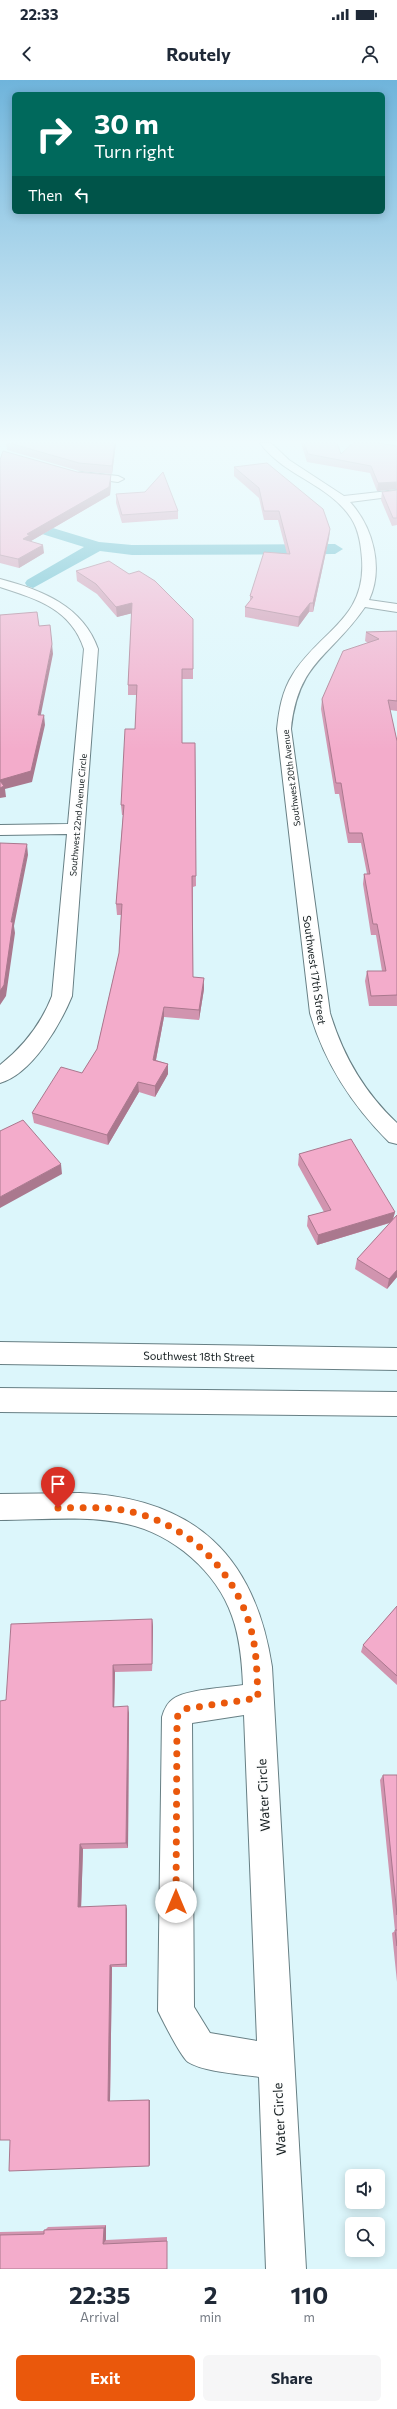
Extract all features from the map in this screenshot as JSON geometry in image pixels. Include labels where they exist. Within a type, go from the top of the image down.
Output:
[{"type":"street","name":"Southwest 20th Avenue","points":[[305,899],[284,729],[286,709],[291,691],[301,674],[351,620],[362,603],[368,590],[371,568],[367,545]]},
{"type":"street","name":"Southwest 22nd Avenue Circle","points":[[0,583],[43,598],[64,609],[81,624],[90,640],[91,649],[62,996],[55,1013],[38,1041],[18,1062],[0,1076]]},
{"type":"street","points":[[362,603],[397,608]]},
{"type":"street","points":[[0,830],[77,829]]},
{"type":"street","name":"Southwest 17th Street","points":[[305,899],[320,1013],[324,1031],[341,1069],[353,1088],[397,1136]]},
{"type":"street","name":"Southwest 18th Street","points":[[0,1353],[397,1359]]},
{"type":"street","points":[[0,1400],[397,1404]]},
{"type":"street","name":"Water Circle","points":[[0,1508],[102,1508],[127,1511],[152,1518],[176,1529],[197,1544],[216,1563],[232,1585],[244,1610],[253,1638],[258,1698],[286,2269]]},
{"type":"street","points":[[258,1698],[184,1709],[177,1717],[176,2011],[200,2049],[276,2062]]},
{"type":"building","points":[[0,545],[43,545],[18,559],[0,555]]},
{"type":"building","points":[[288,545],[326,545],[313,603],[310,603],[299,617],[245,607],[253,597],[250,596],[264,552],[290,554]]},
{"type":"building","points":[[109,561],[129,574],[139,571],[155,581],[193,619],[193,669],[182,669],[182,743],[195,743],[196,876],[192,876],[193,977],[204,978],[199,1010],[164,1007],[153,1060],[168,1064],[155,1086],[138,1082],[107,1135],[32,1113],[61,1067],[82,1073],[97,1049],[119,953],[122,904],[116,904],[124,805],[121,805],[125,729],[135,729],[137,685],[128,685],[132,603],[116,607],[96,584],[76,571]]},
{"type":"building","points":[[37,612],[39,626],[50,625],[52,644],[38,715],[44,715],[31,771],[0,780],[0,615]]},
{"type":"building","points":[[397,631],[397,701],[388,700],[397,741],[397,995],[371,996],[367,971],[386,971],[377,924],[373,924],[364,874],[370,874],[362,833],[349,833],[341,783],[336,783],[322,699],[343,651],[379,639],[366,632]]},
{"type":"building","points":[[0,781],[4,786],[0,788]]},
{"type":"building","points":[[0,843],[27,844],[11,922],[13,922],[4,985],[0,991]]},
{"type":"building","points":[[23,1120],[61,1164],[0,1197],[0,1131]]},
{"type":"building","points":[[351,1139],[395,1212],[318,1235],[308,1216],[331,1210],[299,1154]]},
{"type":"building","points":[[397,1215],[397,1270],[389,1279],[357,1259]]},
{"type":"building","points":[[397,1606],[397,1676],[363,1645]]},
{"type":"building","points":[[152,1619],[152,1664],[113,1665],[113,1707],[128,1706],[126,1843],[80,1844],[78,1907],[126,1905],[126,1964],[110,1965],[108,2101],[149,2100],[149,2166],[9,2171],[10,2140],[0,2140],[0,1701],[6,1700],[11,1624]]},
{"type":"building","points":[[383,1775],[397,1775],[397,1915]]},
{"type":"building","points":[[395,1930],[397,1930],[397,1946]]},
{"type":"building","points":[[104,2228],[103,2244],[167,2241],[167,2269],[0,2269],[0,2235],[44,2234],[44,2230]]},
{"type":"waterway","points":[[33,583],[97,546]]},
{"type":"waterway","points":[[97,546],[132,550],[335,549]]},
{"type":"route","points":[[58,1508],[102,1508],[127,1511],[152,1518],[176,1529],[197,1544],[216,1563],[232,1585],[244,1610],[253,1638],[258,1698],[184,1709],[177,1717],[176,1902]]}]
